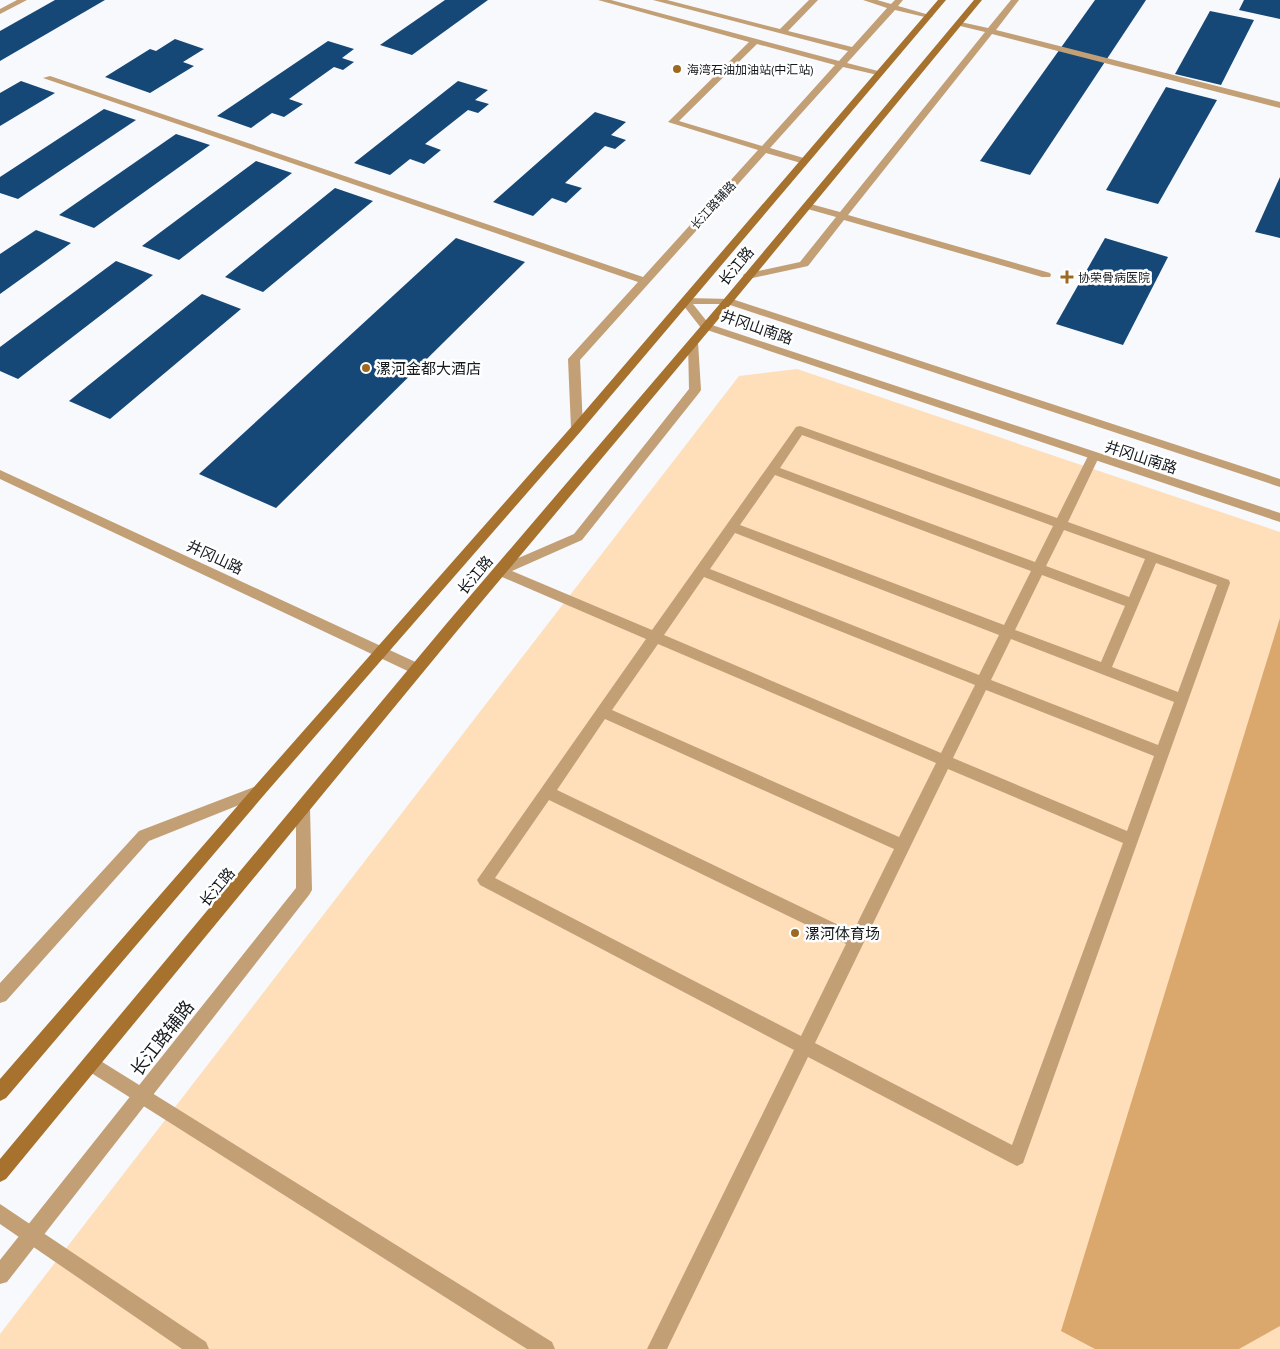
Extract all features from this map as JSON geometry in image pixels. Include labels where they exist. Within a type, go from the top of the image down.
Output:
[{"type":"main road","name":"长江路","points":[[0,1092],[259,791],[577,428],[942,0]]},
{"type":"main road","name":"长江路","points":[[0,1173],[418,669],[728,301],[978,0]]},
{"type":"street","points":[[0,12],[23,0]]},
{"type":"street","points":[[602,0],[879,74]]},
{"type":"street","points":[[657,0],[854,50]]},
{"type":"street","points":[[782,32],[814,0]]},
{"type":"street","points":[[867,0],[896,3],[929,16]]},
{"type":"street","points":[[748,276],[804,264],[1015,0]]},
{"type":"street","name":"长江路辅路","points":[[577,428],[574,359],[896,3]]},
{"type":"street","points":[[959,23],[1280,105]]},
{"type":"street","points":[[755,41],[673,122],[804,161]]},
{"type":"street","points":[[47,78],[645,281]]},
{"type":"street","points":[[807,206],[1046,275]]},
{"type":"street","name":"井冈山南路","points":[[685,301],[728,301],[1280,484]]},
{"type":"street","name":"井冈山南路","points":[[685,301],[705,326],[1280,518]]},
{"type":"street","points":[[500,571],[578,537],[695,390],[693,342]]},
{"type":"street","points":[[800,430],[1061,524],[1224,583],[1017,1157],[485,880],[800,430]]},
{"type":"street","points":[[657,1349],[1093,457]]},
{"type":"street","points":[[772,470],[1132,603]]},
{"type":"street","name":"井冈山路","points":[[0,474],[418,669]]},
{"type":"street","points":[[732,527],[1182,699]]},
{"type":"street","points":[[1104,670],[1152,557]]},
{"type":"street","points":[[500,571],[1131,840]]},
{"type":"street","points":[[701,571],[1162,753]]},
{"type":"street","points":[[603,712],[903,846]]},
{"type":"street","points":[[0,995],[144,836],[259,791]]},
{"type":"street","points":[[547,792],[856,941]]},
{"type":"street","name":"长江路辅路","points":[[0,1275],[304,890],[303,808]]},
{"type":"street","points":[[91,1063],[546,1349]]},
{"type":"street","points":[[0,1214],[199,1349]]},
{"type":"shaded area","name":"漯河体育场","points":[[797,369],[1280,532],[1280,1349],[0,1349],[0,1334],[739,376]]},
{"type":"shaded area","points":[[1280,618],[1280,1326],[1239,1349],[1095,1349],[1061,1331]]},
{"type":"building","points":[[55,0],[105,0],[0,61],[0,31]]},
{"type":"building","points":[[445,0],[488,0],[412,55],[380,45]]},
{"type":"building","points":[[1095,0],[1146,0],[1030,175],[980,161]]},
{"type":"building","points":[[1244,0],[1280,0],[1280,19],[1239,10]]},
{"type":"building","points":[[1210,11],[1254,20],[1221,85],[1175,74]]},
{"type":"building","points":[[175,39],[204,49],[183,62],[194,66],[150,93],[105,77],[150,49],[156,51]]},
{"type":"building","points":[[328,41],[354,49],[342,58],[354,62],[343,70],[334,67],[289,99],[303,104],[284,117],[272,113],[251,128],[217,116]]},
{"type":"building","points":[[21,81],[55,93],[0,126],[0,93]]},
{"type":"building","points":[[458,81],[488,90],[475,100],[489,104],[478,113],[468,110],[425,144],[441,150],[424,164],[410,159],[390,175],[354,163]]},
{"type":"building","points":[[1166,87],[1217,100],[1158,204],[1106,190]]},
{"type":"building","points":[[104,109],[136,120],[18,199],[0,193],[0,177]]},
{"type":"building","points":[[595,112],[626,122],[611,135],[626,140],[615,149],[605,146],[565,183],[582,188],[566,203],[552,198],[533,216],[493,202]]},
{"type":"building","points":[[176,134],[210,145],[94,228],[59,215]]},
{"type":"building","points":[[256,161],[292,173],[179,260],[142,246]]},
{"type":"building","points":[[1280,177],[1280,238],[1255,232]]},
{"type":"building","points":[[335,188],[373,201],[263,292],[225,277]]},
{"type":"building","points":[[36,230],[71,243],[0,294],[0,254]]},
{"type":"building","name":"漯河金都大酒店","points":[[456,238],[525,262],[276,508],[199,474]]},
{"type":"building","points":[[1105,238],[1168,257],[1123,345],[1056,324]]},
{"type":"building","points":[[116,261],[153,275],[18,379],[0,371],[0,347]]},
{"type":"building","points":[[202,294],[241,309],[110,419],[69,401]]},
{"type":"place","name":"海湾石油加油站(中汇站)","points":[[677,69]]},
{"type":"place","name":"协荣骨病医院","points":[[1067,277]]},
{"type":"place","name":"漯河金都大酒店","points":[[366,368]]},
{"type":"place","name":"漯河体育场","points":[[795,933]]}]
